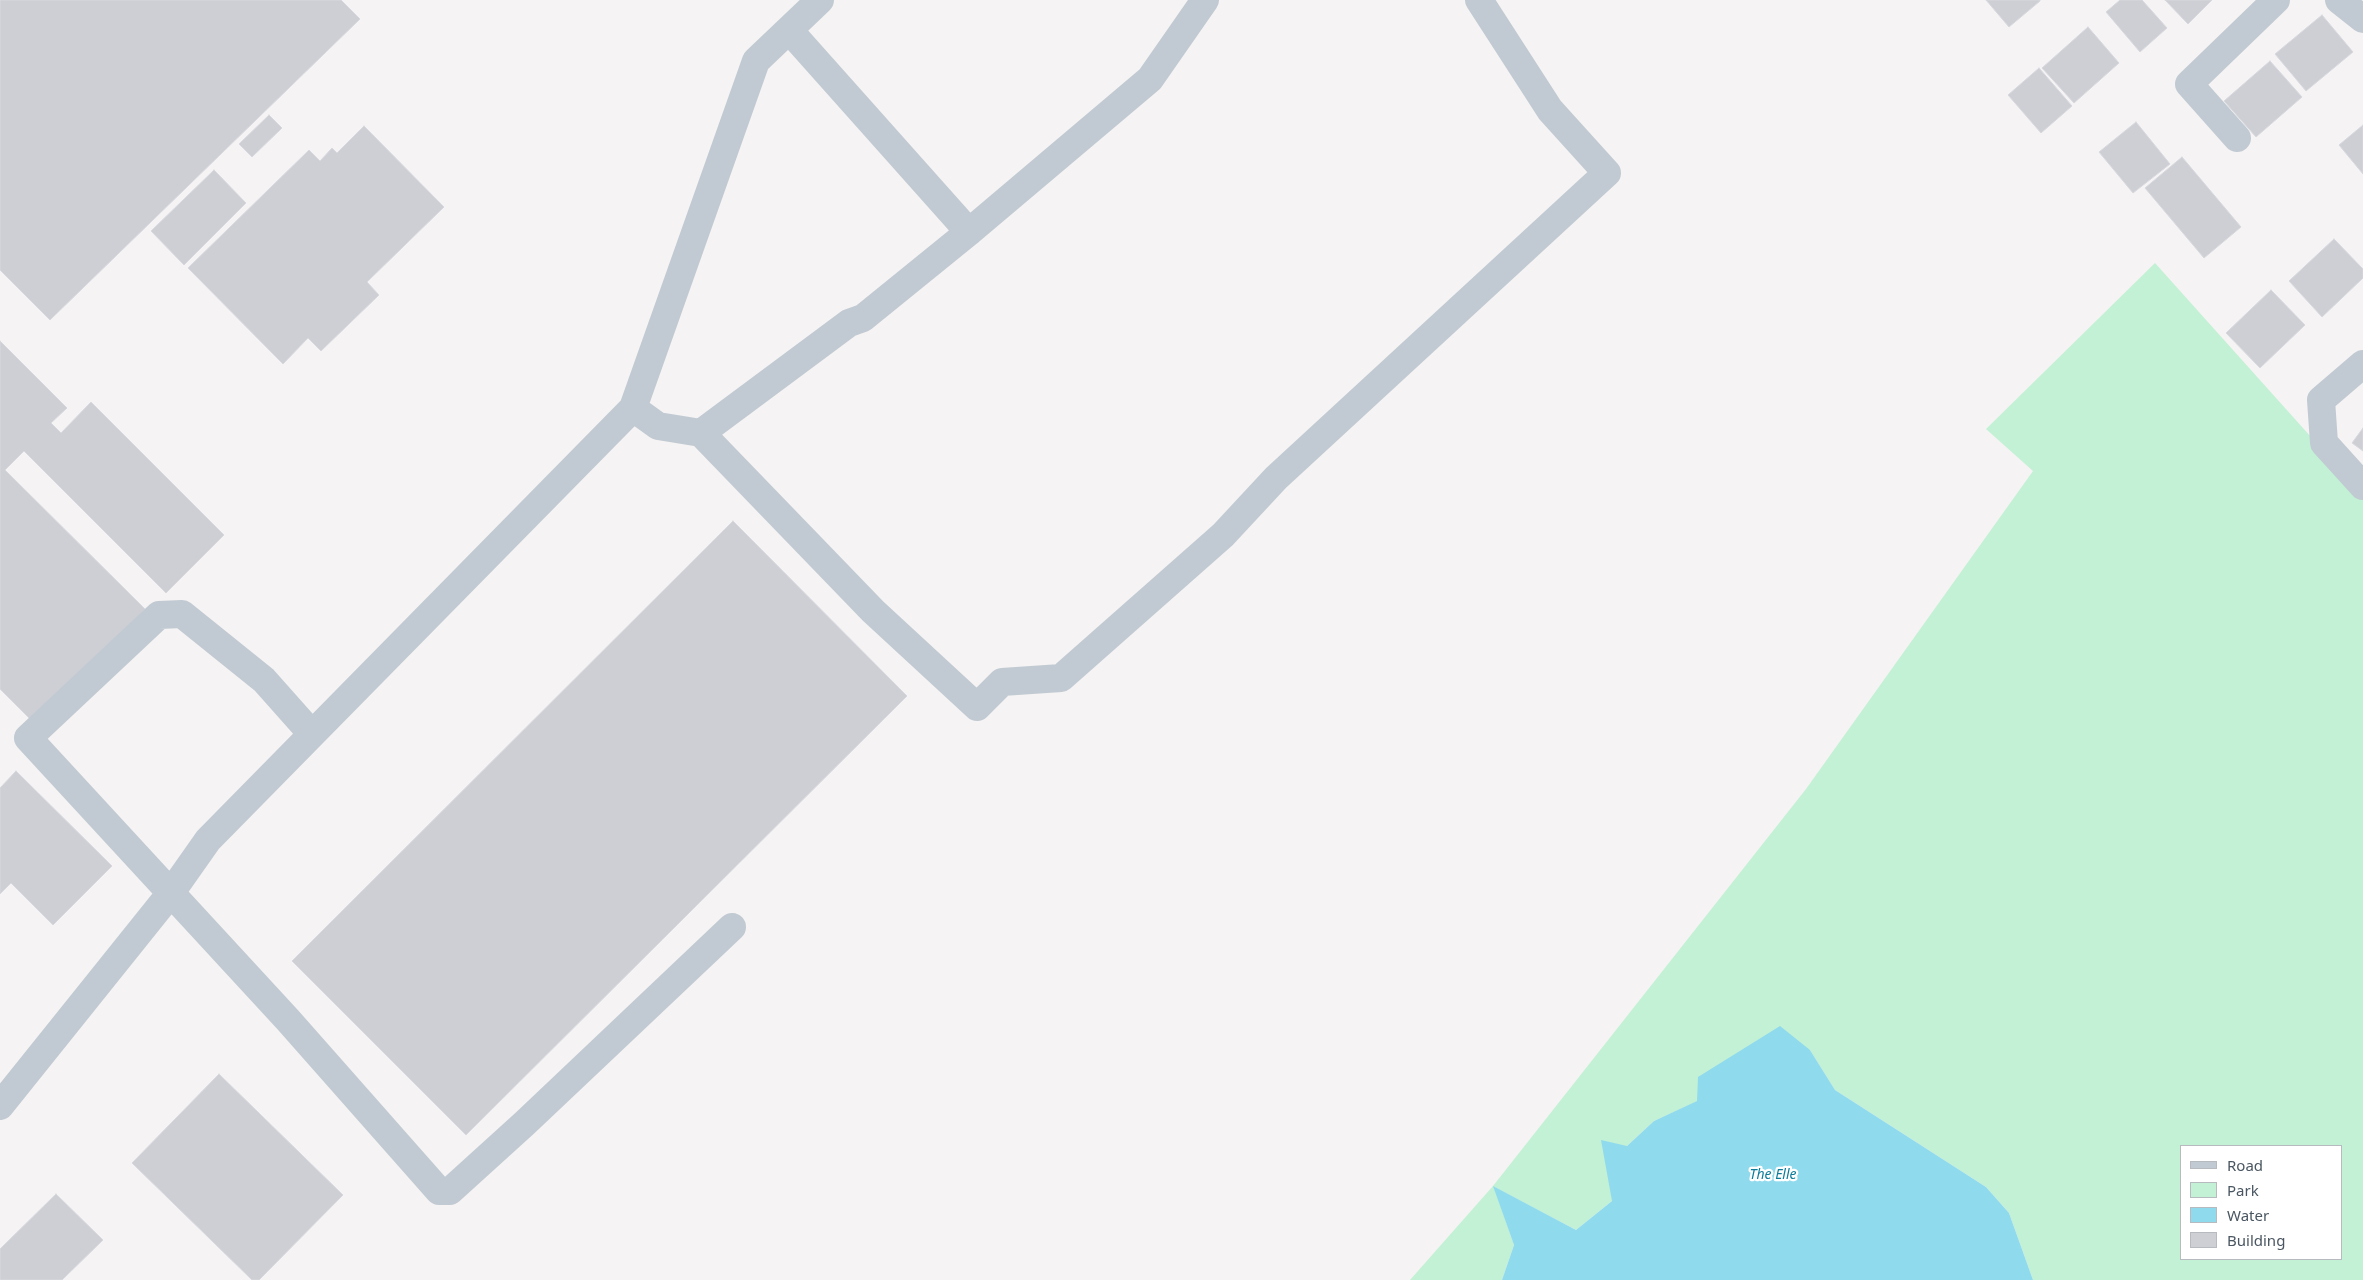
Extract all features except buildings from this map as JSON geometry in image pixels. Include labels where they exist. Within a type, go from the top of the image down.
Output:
[{"type":"street","points":[[0,1106],[170,894],[208,840],[633,408],[756,61],[820,0]]},
{"type":"street","points":[[701,433],[849,323],[863,318],[969,232],[1150,79],[1205,0]]},
{"type":"street","points":[[633,408],[658,426],[701,433],[873,611],[977,707],[1002,682],[1061,678],[1224,534],[1276,478],[1607,173],[1550,110],[1479,0]]},
{"type":"street","points":[[2237,138],[2189,84],[2276,0]]},
{"type":"street","points":[[2339,0],[2363,19]]},
{"type":"street","points":[[789,30],[969,232]]},
{"type":"street","points":[[2363,364],[2321,400],[2324,443],[2363,486]]},
{"type":"street","points":[[312,734],[264,680],[182,614],[159,614],[28,738],[288,1020],[439,1191],[450,1191],[732,927]]},
{"type":"green space","points":[[2155,263],[2363,495],[2363,1280],[2033,1280],[2009,1213],[1986,1187],[1835,1090],[1810,1050],[1654,1121],[1627,1146],[1612,1201],[1576,1230],[1494,1187],[1514,1245],[1502,1280],[1410,1280],[1493,1186],[1806,789],[2033,471],[1986,429]]},
{"type":"water","name":"The Elle","points":[[1780,1026],[1810,1050],[1835,1090],[1986,1187],[2009,1213],[2033,1280],[1502,1280],[1514,1245],[1493,1186],[1576,1230],[1612,1201],[1601,1140],[1627,1146],[1654,1121],[1697,1101],[1698,1077]]}]
